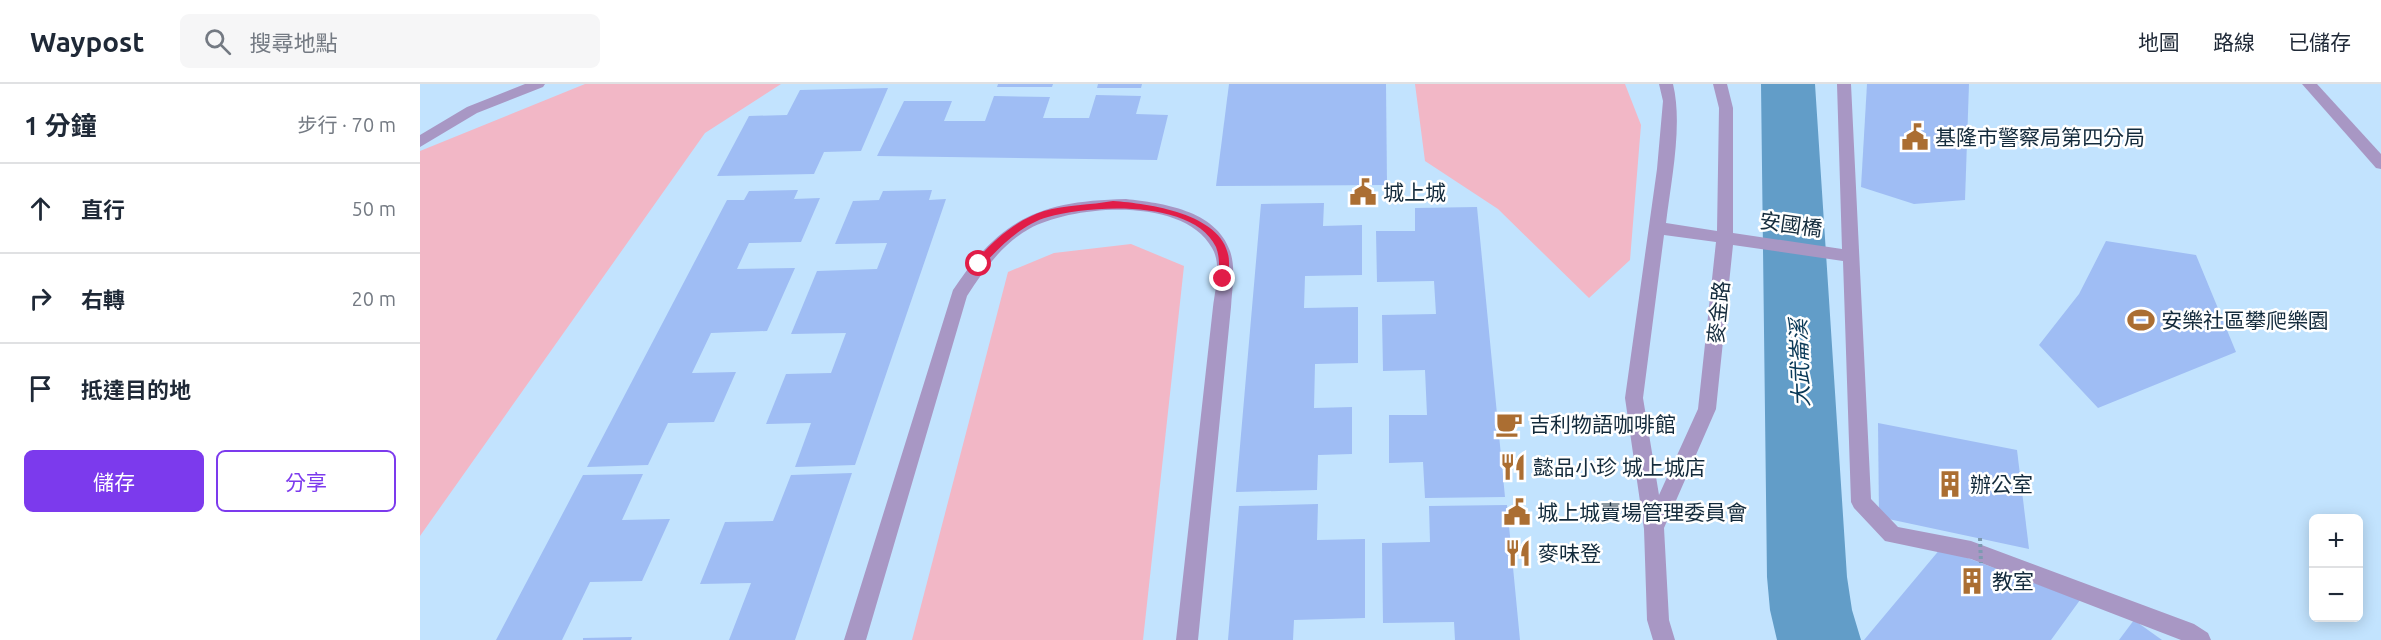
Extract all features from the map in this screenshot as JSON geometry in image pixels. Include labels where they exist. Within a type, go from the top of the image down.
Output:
[{"type":"street","points":[[420,142],[472,110],[538,84]]},
{"type":"street","name":"麥金路","points":[[1664,640],[1658,620],[1654,530],[1634,398],[1657,228],[1670,101],[1666,84]]},
{"type":"street","name":"麥金路","points":[[1654,530],[1707,409],[1725,238],[1726,108],[1720,84]]},
{"type":"street","points":[[1844,84],[1861,502],[1892,535],[1971,550],[2186,631],[2200,640]]},
{"type":"street","points":[[2309,84],[2381,164]]},
{"type":"street","points":[[855,640],[959,295],[979,264],[998,243],[1021,226],[1045,214],[1113,204],[1147,206],[1177,214],[1201,225],[1219,244],[1224,261],[1222,307],[1187,640]]},
{"type":"street","name":"安國橋","points":[[1657,228],[1851,256]]},
{"type":"path","points":[[1980,538],[1981,563]]},
{"type":"shaded area","points":[[585,84],[781,84],[705,133],[420,536],[420,151]]},
{"type":"shaded area","points":[[1415,84],[1625,84],[1641,125],[1630,260],[1589,298],[1498,209],[1425,161]]},
{"type":"shaded area","points":[[1131,244],[1184,266],[1143,640],[912,640],[1008,272],[1054,253]]},
{"type":"building","points":[[998,84],[1053,84],[1052,87],[997,87]]},
{"type":"building","points":[[1098,84],[1142,84],[1141,88],[1097,88]]},
{"type":"building","points":[[1229,84],[1386,84],[1387,185],[1216,186]]},
{"type":"building","name":"基隆市警察局第四分局","points":[[1867,84],[1969,84],[1965,200],[1914,204],[1861,187]]},
{"type":"building","points":[[888,88],[861,151],[824,152],[814,174],[717,176],[749,116],[787,115],[800,90]]},
{"type":"building","points":[[1096,95],[1141,96],[1136,114],[1168,115],[1157,160],[877,156],[904,101],[952,101],[944,121],[985,121],[994,96],[1050,97],[1043,118],[1089,118]]},
{"type":"building","points":[[798,190],[794,199],[820,198],[801,242],[749,243],[737,269],[795,268],[767,331],[711,333],[692,373],[736,372],[714,422],[668,423],[648,465],[587,467],[727,200],[744,200],[749,191]]},
{"type":"building","points":[[932,190],[929,200],[946,199],[855,465],[795,467],[811,423],[766,424],[786,374],[831,373],[846,333],[791,334],[817,271],[877,269],[887,243],[835,244],[853,201],[879,200],[883,191]]},
{"type":"building","points":[[1324,203],[1323,226],[1362,225],[1362,275],[1305,276],[1304,308],[1358,307],[1358,363],[1315,364],[1314,408],[1352,407],[1352,454],[1318,455],[1317,490],[1236,492],[1261,204]]},
{"type":"building","points":[[1477,207],[1505,497],[1425,498],[1423,462],[1389,463],[1389,415],[1427,415],[1425,370],[1383,371],[1382,315],[1436,314],[1434,281],[1377,282],[1376,231],[1415,231],[1415,208]]},
{"type":"building","name":"安樂社區攀爬樂園","points":[[2106,241],[2196,255],[2236,352],[2098,408],[2039,345],[2079,294]]},
{"type":"building","name":"辦公室","points":[[1878,423],[2017,450],[2029,549],[1879,517]]},
{"type":"building","points":[[852,473],[795,640],[729,640],[751,583],[700,584],[725,522],[773,521],[791,475]]},
{"type":"building","points":[[643,474],[622,520],[670,519],[642,581],[590,582],[562,640],[496,640],[583,475]]},
{"type":"building","points":[[1318,504],[1317,540],[1365,539],[1365,618],[1294,620],[1293,640],[1228,640],[1239,506]]},
{"type":"building","points":[[1507,505],[1520,640],[1455,640],[1454,622],[1383,623],[1382,543],[1430,542],[1429,506]]},
{"type":"building","name":"教室","points":[[1941,548],[2080,600],[2051,640],[1864,640]]},
{"type":"building","points":[[2134,620],[2162,640],[2119,640]]},
{"type":"building","points":[[632,637],[631,640],[583,640],[583,638]]},
{"type":"waterway","name":"大武崙溪","points":[[1788,84],[1807,577],[1811,610],[1819,640]]},
{"type":"place","name":"基隆市警察局第四分局","points":[[1915,137]]},
{"type":"place","name":"城上城","points":[[1363,192]]},
{"type":"place","name":"安樂社區攀爬樂園","points":[[2141,320]]},
{"type":"place","name":"吉利物語咖啡館","points":[[1509,424]]},
{"type":"place","name":"懿品小珍 城上城店","points":[[1513,467]]},
{"type":"place","name":"辦公室","points":[[1950,484]]},
{"type":"place","name":"城上城賣場管理委員會","points":[[1517,512]]},
{"type":"place","name":"麥味登","points":[[1518,553]]},
{"type":"place","name":"教室","points":[[1972,581]]},
{"type":"route","points":[[979,264],[998,243],[1021,226],[1045,214],[1113,204],[1147,206],[1177,214],[1201,225],[1219,244],[1224,261],[1223,279]]}]
